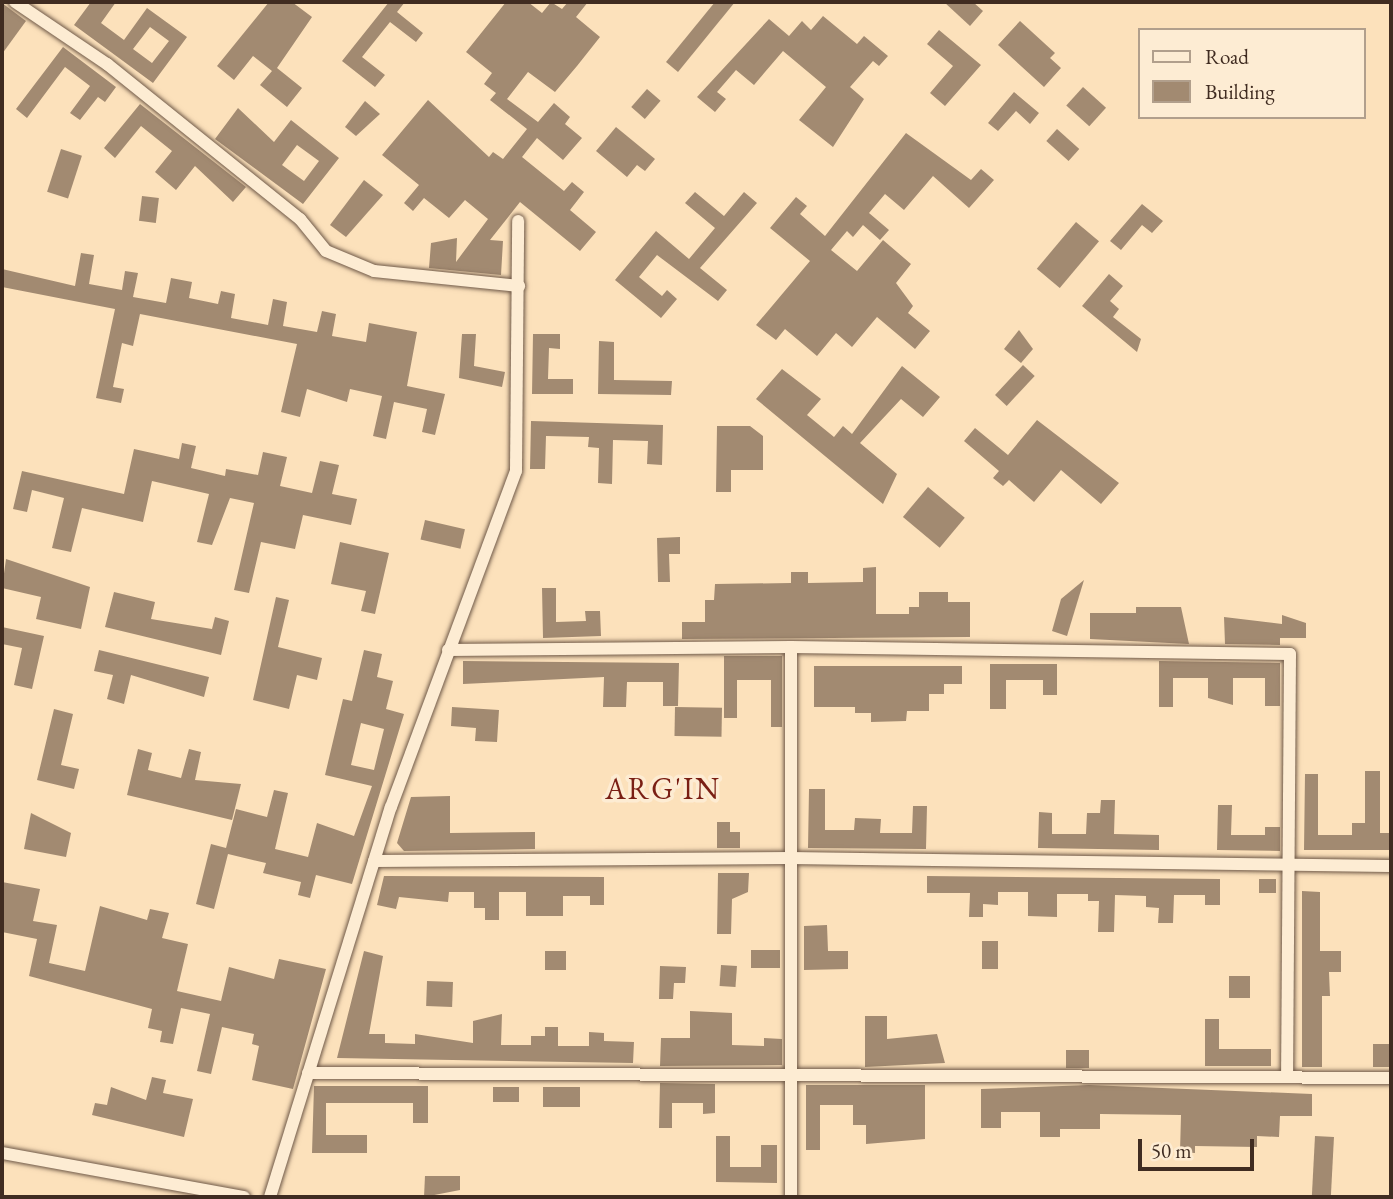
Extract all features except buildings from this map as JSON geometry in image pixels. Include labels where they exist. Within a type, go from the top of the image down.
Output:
[{"type":"street","points":[[15,2],[140,90],[300,219],[326,251],[374,271],[519,286]]},
{"type":"street","points":[[270,1197],[374,861],[448,650],[516,471],[519,286],[517,221]]},
{"type":"street","points":[[448,650],[791,647],[1284,651],[1294,665],[1286,1076]]},
{"type":"street","points":[[791,647],[791,1197]]},
{"type":"street","points":[[374,861],[790,858],[1291,867],[1391,866]]},
{"type":"street","points":[[308,1073],[1391,1078]]},
{"type":"street","points":[[2,1153],[244,1197]]},
{"type":"district","name":"ARG'IN","points":[[663,789]]}]
